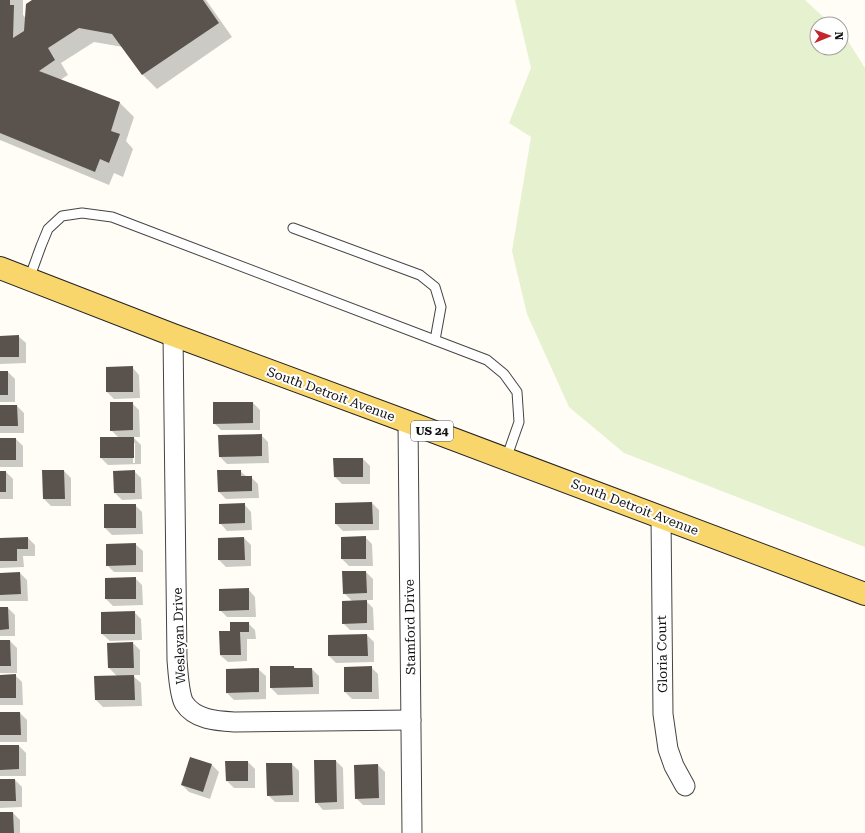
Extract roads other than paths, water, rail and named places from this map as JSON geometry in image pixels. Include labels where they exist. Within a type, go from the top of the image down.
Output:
[{"type":"main road","name":"South Detroit Avenue","points":[[0,268],[173,335],[865,594]]},
{"type":"street","name":"Wesleyan Drive","points":[[173,335],[177,660],[179,684],[184,703],[198,716],[215,721],[411,720]]},
{"type":"street","name":"Stamford Drive","points":[[408,422],[412,833]]},
{"type":"street","name":"Gloria Court","points":[[661,517],[663,714],[668,749],[674,766],[685,786]]},
{"type":"lane","points":[[29,279],[48,229],[62,216],[82,213],[112,217],[487,360],[504,374],[517,392],[519,422],[506,459]]},
{"type":"lane","points":[[293,228],[420,275],[435,287],[441,308],[435,340]]}]
